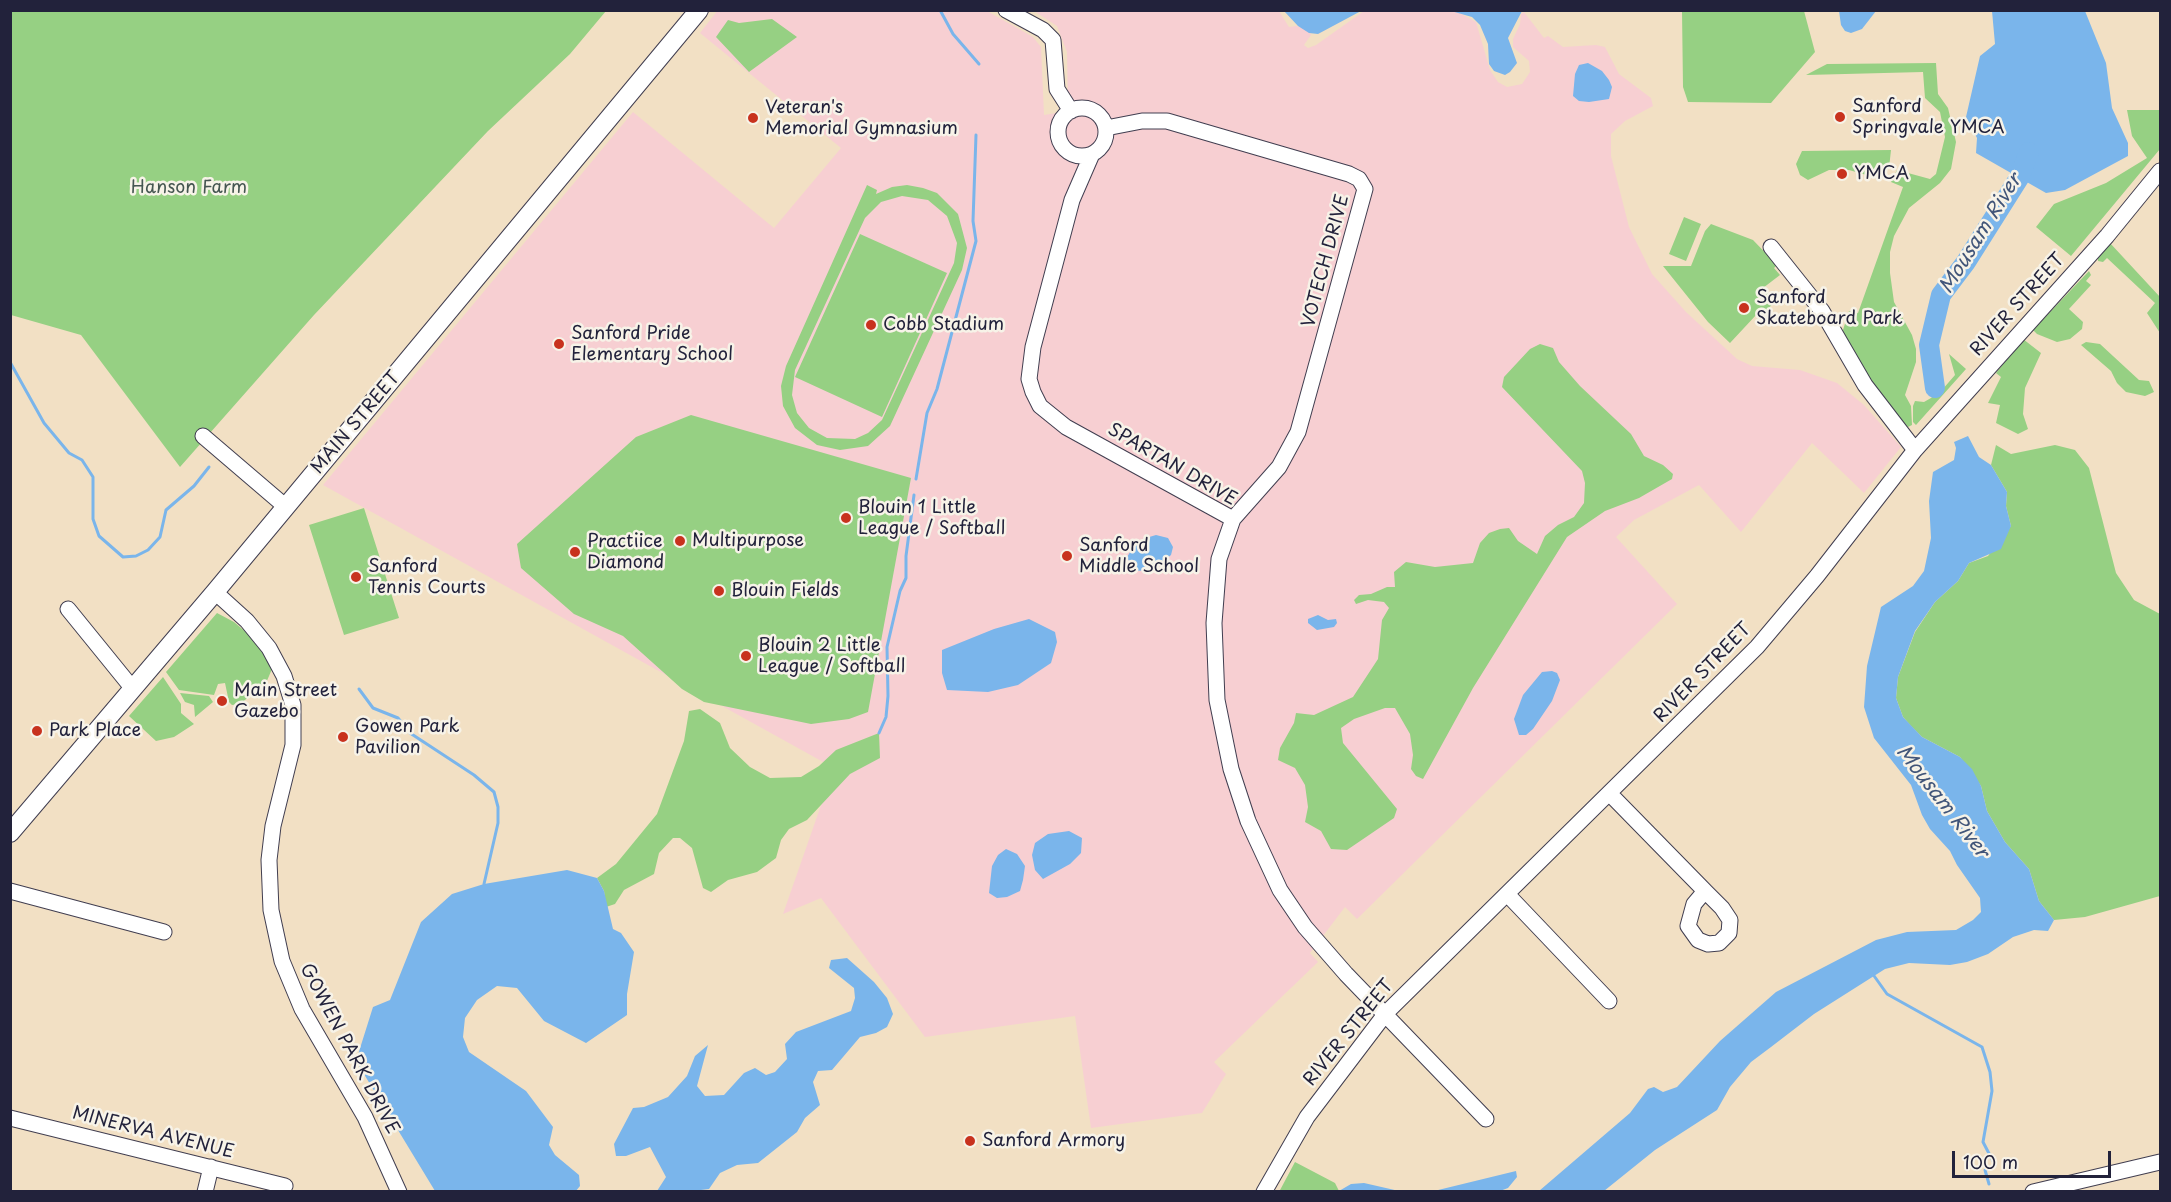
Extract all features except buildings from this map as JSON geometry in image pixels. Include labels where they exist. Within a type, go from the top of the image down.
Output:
[{"type":"main road","name":"MAIN STREET","points":[[10,833],[215,592],[699,10]]},
{"type":"street","points":[[1006,10],[1043,30],[1053,40],[1057,89],[1071,111]]},
{"type":"street","points":[[1090,110],[1100,117],[1106,128],[1105,141],[1092,154],[1074,155],[1060,143],[1059,124],[1071,111],[1090,110]]},
{"type":"street","name":"VOTECH DRIVE","points":[[1106,128],[1142,121],[1167,121],[1348,174],[1359,179],[1365,189],[1298,432],[1279,467],[1233,519]]},
{"type":"street","name":"SPARTAN DRIVE","points":[[1092,154],[1072,200],[1033,346],[1029,379],[1033,392],[1040,406],[1066,427],[1233,519],[1219,559],[1214,622],[1217,699],[1231,769],[1248,821],[1280,890],[1320,944],[1486,1119]]},
{"type":"street","name":"RIVER STREET","points":[[1264,1191],[1307,1117],[1386,1013],[1757,647],[1811,583],[1915,450],[2107,236],[2160,171]]},
{"type":"street","points":[[1771,247],[1822,311],[1865,385],[1915,450]]},
{"type":"street","points":[[203,436],[286,507]]},
{"type":"street","name":"GOWEN PARK DRIVE","points":[[215,592],[247,621],[269,648],[284,676],[293,705],[293,746],[273,826],[269,860],[271,910],[282,961],[298,1001],[365,1117],[399,1191]]},
{"type":"street","points":[[68,609],[133,689]]},
{"type":"street","points":[[1610,794],[1705,891]]},
{"type":"street","points":[[10,891],[164,932]]},
{"type":"street","points":[[1507,894],[1609,1001]]},
{"type":"street","name":"MINERVA AVENUE","points":[[10,1118],[285,1186]]},
{"type":"street","points":[[2033,1191],[2160,1162]]},
{"type":"street","points":[[204,1191],[211,1167]]},
{"type":"shaded area","name":"Sanford Middle School","points":[[718,10],[987,11],[1033,37],[1041,47],[1044,115],[1068,111],[1067,52],[1057,26],[1034,11],[1279,11],[1289,27],[1308,29],[1311,35],[1304,45],[1308,48],[1316,45],[1364,11],[1456,11],[1476,22],[1490,70],[1498,82],[1507,87],[1522,84],[1530,72],[1529,61],[1513,47],[1513,39],[1520,24],[1521,14],[1524,12],[1544,38],[1548,36],[1563,47],[1596,45],[1605,47],[1619,74],[1651,98],[1653,106],[1625,121],[1611,134],[1611,156],[1629,227],[1652,274],[1686,312],[1737,359],[1752,366],[1800,370],[1837,383],[1864,405],[1901,447],[1864,493],[1812,443],[1741,532],[1699,485],[1634,520],[1616,537],[1677,604],[1357,919],[1345,907],[1310,953],[1318,962],[1214,1062],[1226,1074],[1202,1113],[1091,1128],[1075,1016],[925,1037],[821,898],[783,914],[834,768],[323,485],[633,112],[774,228],[841,148],[700,33]]},
{"type":"green space","name":"Hanson Farm","points":[[10,11],[606,11],[570,54],[488,131],[314,315],[180,467],[81,335],[11,315]]},
{"type":"green space","points":[[1682,11],[1804,11],[1815,52],[1771,103],[1688,102],[1683,87]]},
{"type":"green space","points":[[772,19],[797,37],[749,72],[716,37],[728,20],[739,23]]},
{"type":"green space","points":[[1936,63],[1938,94],[1948,108],[1956,142],[1951,169],[1940,183],[1909,208],[1894,236],[1890,252],[1894,302],[1912,335],[1916,349],[1916,362],[1905,395],[1911,406],[1912,425],[1908,427],[1879,395],[1844,336],[1843,330],[1849,311],[1858,313],[1903,187],[1891,182],[1897,170],[1930,179],[1936,174],[1945,137],[1940,112],[1925,98],[1923,72],[1806,75],[1827,64]]},
{"type":"green space","points":[[2127,110],[2160,110],[2160,149],[2071,256],[2036,227],[2054,204],[2106,183],[2147,158],[2132,136]]},
{"type":"green space","points":[[1891,150],[1889,168],[1877,178],[1849,170],[1829,170],[1808,180],[1800,175],[1796,164],[1802,151]]},
{"type":"green space","points":[[867,185],[877,190],[876,194],[892,187],[907,185],[937,193],[958,214],[967,248],[962,270],[890,426],[868,446],[840,450],[817,445],[795,428],[783,406],[781,386],[786,366]],"holes":[[[902,196],[928,200],[947,216],[957,243],[954,263],[882,420],[868,433],[855,439],[827,438],[809,428],[797,413],[792,395],[795,370],[865,218],[881,202]]]},
{"type":"green space","points":[[1684,217],[1701,224],[1686,261],[1669,254]]},
{"type":"green space","points":[[1711,224],[1753,240],[1777,265],[1774,268],[1780,275],[1763,288],[1775,302],[1762,314],[1757,314],[1730,343],[1708,322],[1663,266],[1691,266],[1705,231]]},
{"type":"green space","name":"Cobb Stadium","points":[[860,234],[947,273],[882,417],[795,377]]},
{"type":"green space","points":[[2110,243],[2160,297],[2160,333],[2147,313],[2155,303],[2107,258],[2103,262],[2098,261],[2098,255]]},
{"type":"green space","points":[[2089,271],[2091,275],[2086,281],[2091,285],[2069,309],[2083,322],[2082,329],[2070,339],[2057,342],[2037,334],[2033,330]]},
{"type":"green space","points":[[2023,339],[2041,353],[2025,388],[2023,414],[2028,429],[2018,434],[1996,423],[2000,405],[1988,403],[2001,377],[1996,373]]},
{"type":"green space","points":[[2086,342],[2100,344],[2139,380],[2149,381],[2154,392],[2145,396],[2126,392],[2117,383],[2111,371],[2081,345]]},
{"type":"green space","points":[[1540,344],[1553,348],[1559,362],[1580,386],[1631,434],[1644,456],[1663,465],[1673,474],[1672,479],[1639,498],[1605,511],[1567,537],[1473,688],[1423,779],[1416,776],[1411,769],[1413,755],[1410,734],[1395,708],[1385,708],[1354,719],[1341,728],[1343,743],[1397,809],[1394,818],[1347,850],[1331,849],[1321,831],[1305,822],[1308,807],[1305,785],[1295,768],[1278,760],[1280,748],[1294,723],[1296,713],[1314,715],[1353,697],[1378,659],[1382,620],[1389,608],[1384,602],[1368,600],[1356,604],[1354,600],[1359,595],[1395,587],[1394,572],[1406,562],[1435,567],[1473,563],[1480,543],[1489,533],[1500,529],[1509,528],[1518,541],[1537,554],[1545,536],[1558,525],[1574,517],[1584,503],[1585,483],[1582,471],[1502,387],[1504,377],[1530,349]]},
{"type":"green space","points":[[1949,354],[1966,369],[1916,425],[1913,422],[1915,401],[1924,402],[1931,398],[1942,390],[1955,375]]},
{"type":"green space","name":"Blouin Fields","points":[[691,415],[911,478],[868,712],[849,719],[811,724],[704,702],[682,689],[623,636],[574,614],[521,568],[517,544],[636,437]]},
{"type":"green space","points":[[1996,445],[2011,454],[2055,445],[2075,450],[2089,468],[2116,573],[2134,600],[2160,614],[2160,896],[2085,917],[2054,920],[2039,901],[2029,869],[2005,842],[1987,811],[1981,786],[1960,757],[1922,737],[1911,726],[1903,717],[1896,698],[1898,677],[1915,632],[1935,602],[1958,581],[1969,563],[1988,556],[2011,526],[2006,506],[2007,492],[1991,465]]},
{"type":"green space","name":"Sanford Tennis Courts","points":[[364,508],[399,618],[344,635],[309,525]]},
{"type":"green space","points":[[217,613],[234,622],[247,633],[260,648],[272,669],[266,683],[240,704],[232,705],[229,702],[225,683],[218,684],[214,695],[179,690],[166,672]]},
{"type":"green space","points":[[163,677],[181,704],[181,713],[194,724],[174,737],[156,741],[129,716]]},
{"type":"green space","points":[[180,693],[209,696],[213,702],[195,717],[194,705],[185,702]]},
{"type":"green space","points":[[700,709],[720,723],[730,748],[750,767],[770,778],[801,777],[819,766],[836,750],[879,733],[880,758],[850,774],[807,820],[789,829],[781,840],[776,858],[757,872],[728,880],[711,892],[703,888],[692,848],[680,838],[673,838],[659,853],[654,874],[624,890],[615,904],[606,907],[604,891],[597,878],[616,864],[657,814],[684,741],[689,711]]},
{"type":"green space","points":[[1295,1162],[1335,1183],[1339,1191],[1279,1192]]},
{"type":"water","points":[[1839,10],[1876,11],[1862,29],[1851,33],[1845,31],[1841,25]]},
{"type":"water","points":[[1284,11],[1361,11],[1318,34],[1309,33],[1298,26]]},
{"type":"water","points":[[1451,11],[1522,11],[1508,38],[1517,63],[1510,72],[1505,75],[1494,71],[1489,64],[1488,44],[1480,25],[1472,17]]},
{"type":"water","points":[[1992,11],[2085,11],[2106,63],[2112,108],[2128,143],[2128,156],[2065,190],[2046,193],[1976,153],[1977,138],[1966,117],[1980,56],[1995,44]]},
{"type":"water","points":[[1588,63],[1602,71],[1609,80],[1612,87],[1609,99],[1589,102],[1579,101],[1573,96],[1575,74],[1579,65]]},
{"type":"water","points":[[1968,436],[1979,457],[1991,465],[2007,492],[2006,506],[2011,526],[2001,549],[1969,563],[1958,581],[1935,602],[1915,631],[1898,677],[1896,698],[1903,717],[1922,737],[1960,757],[1972,769],[1981,786],[1987,811],[2005,842],[2029,869],[2039,901],[2054,920],[2048,931],[2034,930],[2013,937],[1988,954],[1967,962],[1950,965],[1909,963],[1885,969],[1814,1014],[1751,1062],[1730,1087],[1717,1110],[1655,1150],[1604,1191],[1539,1191],[1630,1113],[1648,1089],[1654,1087],[1663,1092],[1677,1087],[1720,1041],[1776,992],[1876,940],[1907,932],[1956,930],[1973,920],[1981,912],[1980,898],[1950,851],[1930,829],[1911,785],[1874,738],[1864,707],[1867,666],[1881,607],[1913,586],[1924,571],[1931,538],[1929,501],[1933,472],[1954,460],[1956,448],[1954,442]]},
{"type":"water","points":[[1156,535],[1168,538],[1173,547],[1171,555],[1152,570],[1134,571],[1127,557],[1134,546]]},
{"type":"water","points":[[1318,615],[1328,620],[1336,619],[1337,623],[1334,627],[1317,630],[1308,623],[1308,619]]},
{"type":"water","points":[[1029,619],[1055,632],[1057,642],[1051,663],[1018,685],[988,692],[947,690],[942,673],[942,650],[994,629]]},
{"type":"water","points":[[1542,672],[1557,673],[1560,680],[1552,701],[1533,729],[1526,735],[1519,735],[1514,719],[1523,695]]},
{"type":"water","points":[[1069,831],[1082,838],[1081,853],[1070,864],[1043,879],[1035,870],[1032,855],[1035,843],[1048,834]]},
{"type":"water","points":[[1006,849],[1017,854],[1025,866],[1023,880],[1020,891],[1007,897],[997,898],[989,893],[992,866],[998,855]]},
{"type":"water","points":[[567,870],[597,878],[604,891],[613,929],[621,933],[634,952],[627,994],[627,1015],[586,1043],[544,1021],[517,988],[497,986],[477,1000],[465,1018],[463,1037],[469,1052],[526,1091],[553,1127],[549,1145],[555,1155],[579,1175],[580,1186],[575,1192],[435,1191],[356,1061],[373,1007],[390,1000],[421,922],[452,894],[484,884]]},
{"type":"water","points":[[847,958],[874,982],[887,998],[893,1014],[887,1027],[876,1033],[860,1037],[832,1070],[818,1071],[813,1082],[820,1105],[805,1118],[797,1132],[758,1163],[737,1165],[720,1173],[709,1189],[657,1191],[666,1177],[650,1147],[626,1156],[616,1156],[614,1144],[633,1108],[644,1107],[668,1097],[687,1076],[695,1056],[708,1045],[697,1086],[705,1096],[724,1095],[744,1073],[755,1068],[766,1075],[775,1072],[787,1059],[785,1044],[796,1032],[851,1011],[855,998],[854,988],[829,968],[831,960]]},
{"type":"water","points":[[1516,1171],[1517,1177],[1508,1188],[1500,1191],[1434,1191]]},
{"type":"water","points":[[1364,1183],[1399,1191],[1339,1191],[1351,1184]]},
{"type":"waterway","points":[[940,10],[953,34],[979,64]]},
{"type":"waterway","points":[[916,479],[927,413],[937,389],[976,241],[973,221],[976,135]]},
{"type":"waterway","name":"Mousam River","points":[[1935,388],[1929,345],[1941,295],[1966,262],[2019,178],[2029,152]]},
{"type":"waterway","points":[[10,362],[44,423],[69,453],[82,460],[93,477],[93,519],[99,536],[123,557],[136,556],[148,550],[160,537],[166,510],[194,486],[209,467]]},
{"type":"waterway","points":[[879,733],[886,717],[887,647],[900,591],[906,578],[906,556],[914,495]]},
{"type":"waterway","points":[[359,689],[373,708],[398,718],[410,733],[474,775],[494,792],[498,807],[498,823],[484,884]]},
{"type":"waterway","points":[[1872,973],[1887,994],[1982,1047],[1990,1072],[1992,1091],[1983,1142],[1995,1165],[1985,1170],[1989,1184]]},
{"type":"place","name":"Sanford Springvale YMCA","points":[[1840,117]]},
{"type":"place","name":"Veteran's Memorial Gymnasium","points":[[753,118]]},
{"type":"place","name":"YMCA","points":[[1842,174]]},
{"type":"place","name":"Sanford Skateboard Park","points":[[1744,308]]},
{"type":"place","name":"Cobb Stadium","points":[[871,325]]},
{"type":"place","name":"Sanford Pride Elementary School","points":[[559,344]]},
{"type":"place","name":"Blouin 1 Little League / Softball","points":[[846,518]]},
{"type":"place","name":"Multipurpose","points":[[680,541]]},
{"type":"place","name":"Practiice Diamond","points":[[575,552]]},
{"type":"place","name":"Sanford Middle School","points":[[1067,556]]},
{"type":"place","name":"Sanford Tennis Courts","points":[[356,577]]},
{"type":"place","name":"Blouin Fields","points":[[719,591]]},
{"type":"place","name":"Blouin 2 Little League / Softball","points":[[746,656]]},
{"type":"place","name":"Main Street Gazebo","points":[[222,701]]},
{"type":"place","name":"Park Place","points":[[37,731]]},
{"type":"place","name":"Gowen Park Pavilion","points":[[343,737]]},
{"type":"place","name":"Sanford Armory","points":[[970,1141]]}]
